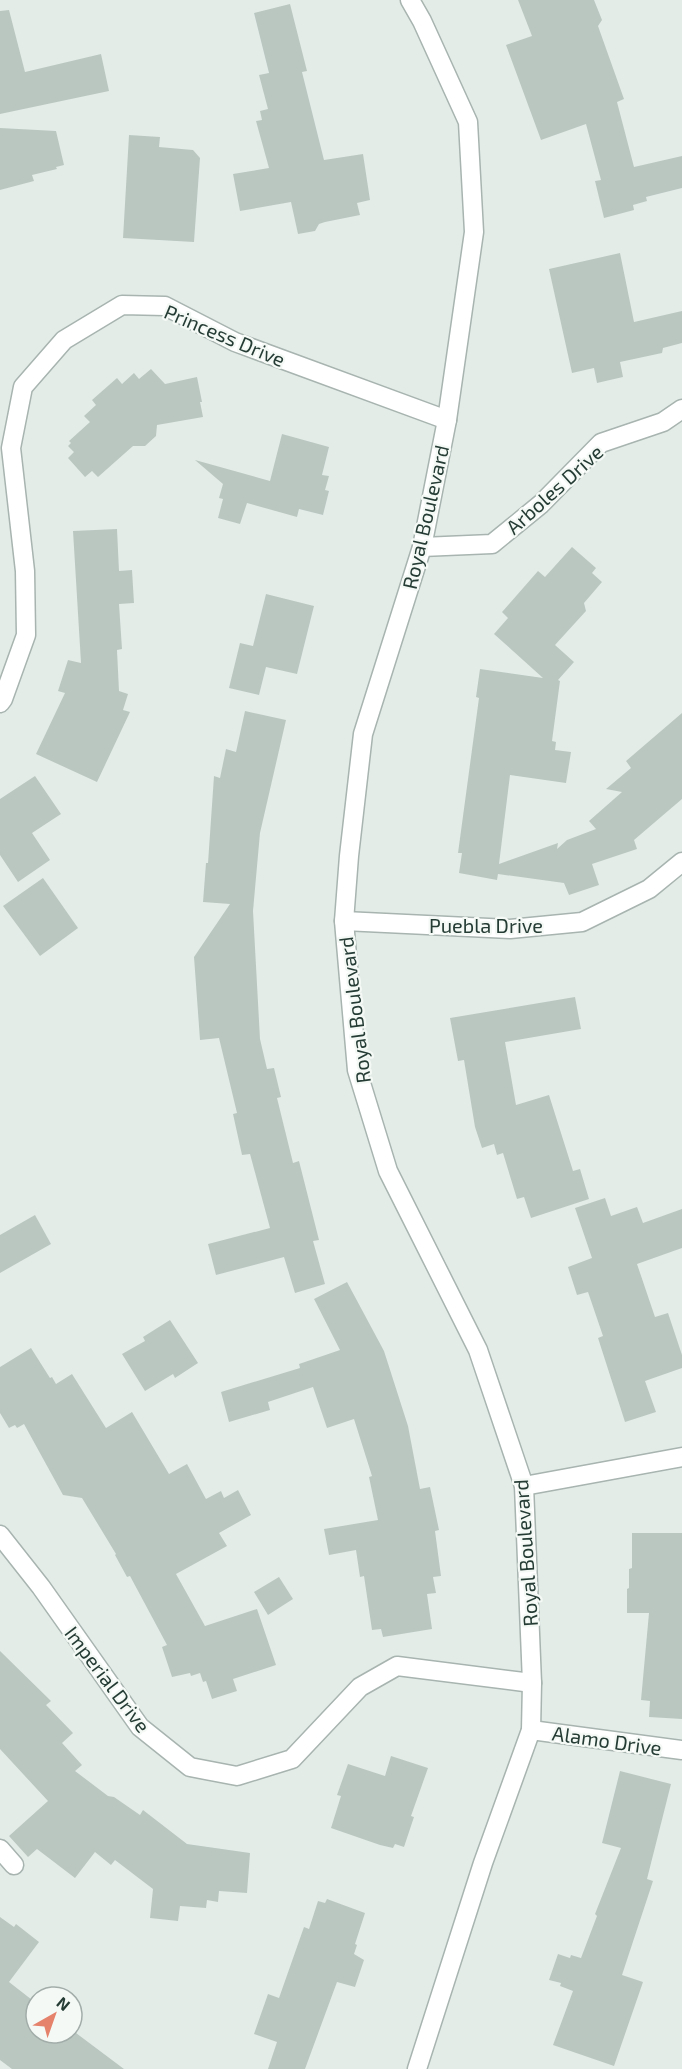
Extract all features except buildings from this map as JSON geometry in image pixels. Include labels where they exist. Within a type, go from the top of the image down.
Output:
[{"type":"street","name":"Royal Boulevard","points":[[410,0],[422,21],[468,122],[474,232],[447,420],[422,547],[363,734],[344,921],[357,1070],[388,1171],[478,1350],[524,1486],[532,1683],[531,1730],[483,1863],[417,2069]]},
{"type":"street","name":"Princess Drive","points":[[0,703],[26,635],[25,571],[11,448],[23,387],[64,340],[122,305],[165,306],[235,342],[447,420]]},
{"type":"street","name":"Arboles Drive","points":[[422,547],[492,544],[541,504],[601,443],[663,422],[682,409]]},
{"type":"street","name":"Puebla Drive","points":[[344,921],[510,929],[582,922],[649,890],[682,862]]},
{"type":"street","points":[[524,1486],[682,1457]]},
{"type":"street","name":"Imperial Drive","points":[[0,1535],[41,1587],[140,1727],[190,1767],[237,1776],[292,1759],[360,1687],[397,1666],[532,1683]]},
{"type":"street","name":"Alamo Drive","points":[[531,1730],[682,1750]]},
{"type":"street","points":[[0,1849],[14,1865]]}]
